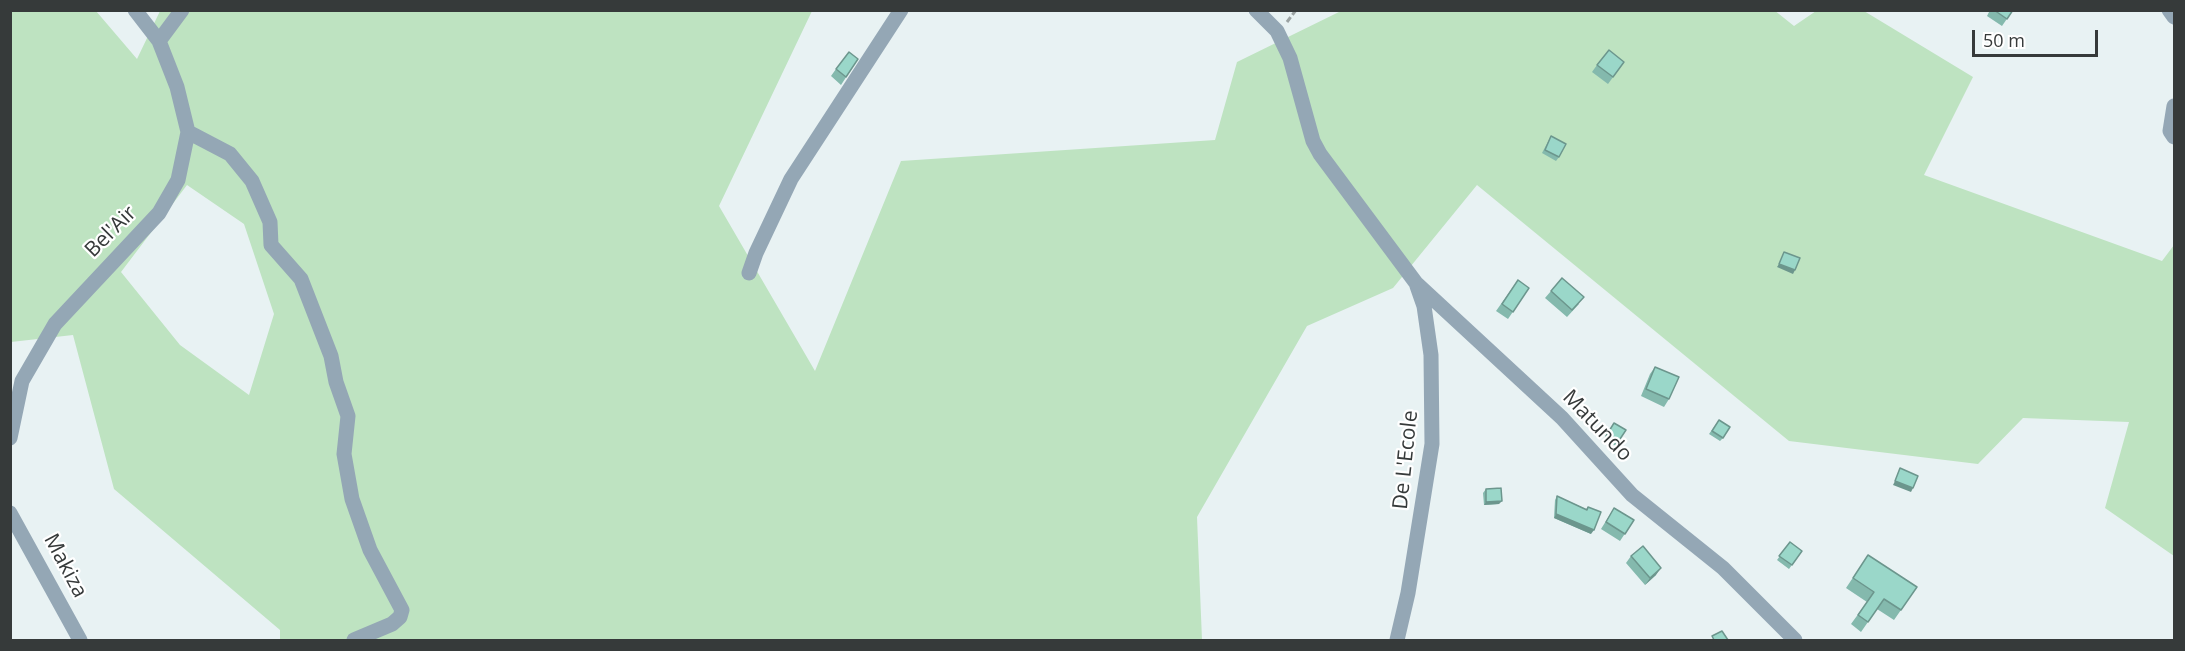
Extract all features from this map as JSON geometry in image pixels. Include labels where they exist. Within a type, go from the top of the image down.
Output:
[{"type":"street","name":"Bel'Air","points":[[10,438],[16,381],[55,324],[159,213],[178,180],[188,132],[177,87],[159,41],[135,10]]},
{"type":"street","points":[[159,41],[182,10]]},
{"type":"street","points":[[749,273],[756,252],[791,179],[901,10]]},
{"type":"street","name":"Matundo","points":[[1256,10],[1277,31],[1290,58],[1313,141],[1376,233],[1416,283],[1562,417],[1632,495],[1723,568],[1795,640]]},
{"type":"street","points":[[2169,10],[2175,17]]},
{"type":"street","points":[[2175,106],[2170,131],[2175,137]]},
{"type":"street","points":[[188,132],[230,154],[252,181],[270,222],[271,244],[301,279],[331,356],[336,382],[348,416],[344,454],[352,499],[370,550],[402,610],[400,617],[392,624],[354,640]]},
{"type":"street","name":"De L'Ecole","points":[[1397,640],[1408,593],[1432,444],[1431,355],[1424,306],[1416,283]]},
{"type":"street","name":"Makiza","points":[[10,513],[80,640]]},
{"type":"green space","points":[[1774,10],[1794,26],[1816,11],[1864,11],[1973,77],[1924,175],[2162,261],[2174,245],[2174,556],[2105,508],[2129,422],[2023,418],[1978,464],[1789,441],[1477,185],[1393,288],[1307,326],[1197,517],[1202,640],[280,640],[280,630],[114,489],[73,335],[11,342],[10,11],[96,11],[137,59],[160,11],[812,11],[719,206],[815,371],[901,161],[1215,140],[1237,62],[1341,11]],"holes":[[[187,185],[244,224],[274,314],[249,395],[180,345],[121,272]]]},
{"type":"building","points":[[1994,10],[2013,10],[2007,19]]},
{"type":"building","points":[[1609,50],[1624,62],[1613,77],[1597,65]]},
{"type":"building","points":[[849,52],[858,59],[846,77],[836,69]]},
{"type":"building","points":[[1551,136],[1566,144],[1559,157],[1545,150]]},
{"type":"building","points":[[1784,252],[1800,258],[1795,270],[1779,264]]},
{"type":"building","points":[[1562,278],[1584,297],[1572,310],[1551,291]]},
{"type":"building","points":[[1518,280],[1529,288],[1513,312],[1502,304]]},
{"type":"building","points":[[1655,367],[1679,377],[1669,399],[1646,389]]},
{"type":"building","points":[[1719,420],[1730,427],[1723,438],[1712,431]]},
{"type":"building","points":[[1614,423],[1626,430],[1618,442],[1606,436]]},
{"type":"building","points":[[1900,468],[1918,476],[1913,488],[1895,481]]},
{"type":"building","points":[[1501,488],[1502,501],[1486,502],[1486,489]]},
{"type":"building","points":[[1557,496],[1587,510],[1588,507],[1601,512],[1594,530],[1556,514]]},
{"type":"building","points":[[1614,508],[1634,520],[1625,534],[1606,522]]},
{"type":"building","points":[[1790,542],[1802,551],[1792,565],[1779,556]]},
{"type":"building","points":[[1643,546],[1661,568],[1650,578],[1631,556]]},
{"type":"building","points":[[1868,555],[1917,587],[1901,610],[1884,599],[1868,622],[1858,615],[1874,592],[1853,578]]},
{"type":"building","points":[[1722,631],[1728,640],[1714,640],[1712,636]]}]
